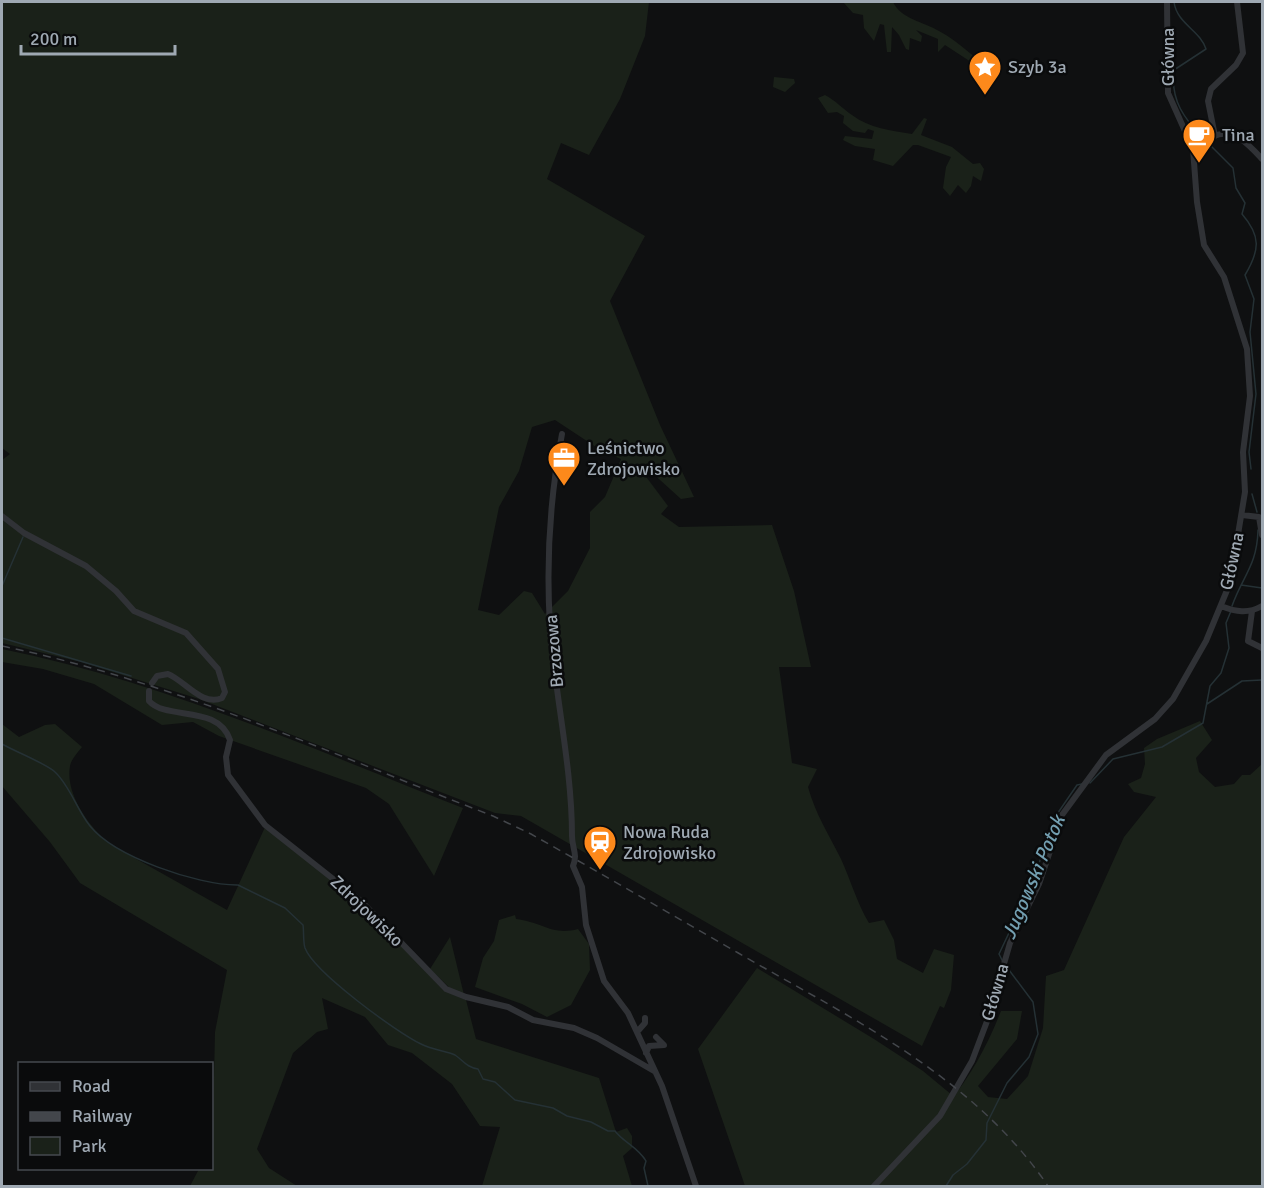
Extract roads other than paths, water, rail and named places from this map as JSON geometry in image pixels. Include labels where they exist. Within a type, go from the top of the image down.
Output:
[{"type":"street","name":"Główna","points":[[874,1186],[940,1116],[972,1062],[989,1016],[1013,935],[1041,878],[1058,823],[1084,783],[1108,753],[1166,708],[1187,678],[1224,607],[1231,578],[1246,482],[1244,444],[1250,396],[1247,349],[1224,277],[1207,252],[1202,238],[1193,149],[1168,93],[1167,2]]},
{"type":"street","points":[[1209,140],[1213,117],[1208,101],[1210,89],[1236,65],[1243,53],[1237,2]]},
{"type":"street","points":[[1193,149],[1227,134],[1244,140],[1263,159]]},
{"type":"street","name":"Brzozowa","points":[[562,434],[550,504],[550,626],[570,800],[572,839],[577,856],[573,866],[582,887],[586,925],[604,981],[628,1013],[637,1032]]},
{"type":"street","points":[[1242,515],[1256,516],[1263,535]]},
{"type":"street","points":[[2,516],[24,533],[86,566],[116,591],[134,611],[186,633],[221,674],[224,695],[219,700],[213,700],[188,690],[168,674],[157,676],[152,683]]},
{"type":"street","points":[[1224,607],[1235,611],[1252,611],[1263,606]]},
{"type":"street","points":[[1252,611],[1248,641],[1263,648]]},
{"type":"street","name":"Zdrojowisko","points":[[149,691],[149,701],[159,709],[193,713],[224,731],[230,740],[226,757],[228,774],[260,818],[361,901],[446,989],[466,998],[508,1007],[533,1020],[574,1028],[597,1038],[654,1071]]},
{"type":"street","points":[[645,1018],[645,1023],[637,1032],[666,1097],[696,1186]]},
{"type":"street","points":[[646,1053],[649,1046],[664,1045],[656,1037]]},
{"type":"waterway","name":"Jugowski Potok","points":[[1174,2],[1179,16],[1199,37],[1206,49],[1174,70],[1173,81],[1180,109],[1204,140]]},
{"type":"waterway","name":"Jugowski Potok","points":[[1208,143],[1233,168],[1236,188],[1245,203],[1242,214],[1253,229],[1256,243],[1254,258],[1245,275],[1254,299],[1250,332],[1256,394],[1249,452],[1251,469]]},
{"type":"waterway","name":"Jugowski Potok","points":[[1252,494],[1257,512]]},
{"type":"waterway","name":"Jugowski Potok","points":[[1232,606],[1252,562],[1258,530]]},
{"type":"waterway","points":[[2,586],[23,537]]},
{"type":"waterway","points":[[1241,585],[1262,588]]},
{"type":"waterway","name":"Jugowski Potok","points":[[1090,783],[1113,759],[1162,747],[1203,723],[1210,686],[1221,673],[1229,648],[1226,623],[1231,611]]},
{"type":"waterway","points":[[2,638],[131,676]]},
{"type":"waterway","points":[[1207,704],[1242,681],[1262,680]]},
{"type":"waterway","points":[[2,744],[55,772],[65,784],[90,826],[118,848],[180,875],[220,884],[237,885]]},
{"type":"waterway","name":"Jugowski Potok","points":[[1003,962],[999,954],[1033,882],[1053,820],[1077,785],[1082,784]]},
{"type":"waterway","points":[[238,885],[285,908],[303,925],[304,946],[323,971],[357,1000],[409,1037],[425,1046],[455,1055],[478,1069],[483,1079],[495,1082],[515,1100],[553,1108],[567,1116],[591,1122],[608,1131],[615,1131],[646,1161],[644,1168],[648,1186]]},
{"type":"waterway","name":"Jugowski Potok","points":[[946,1186],[953,1175],[967,1164],[986,1140],[987,1123],[1007,1083],[1029,1057],[1038,1034],[1033,1002],[1006,966]]},
{"type":"railway","points":[[2,646],[65,661],[189,699],[311,744],[493,816],[531,834],[839,1010],[917,1059],[988,1116],[1020,1149],[1048,1186]]},
{"type":"place","name":"Szyb 3a","points":[[985,96]]},
{"type":"place","name":"Tina","points":[[1199,164]]},
{"type":"place","name":"Leśnictwo Zdrojowisko","points":[[564,487]]},
{"type":"place","name":"Nowa Ruda Zdrojowisko","points":[[600,871]]}]
